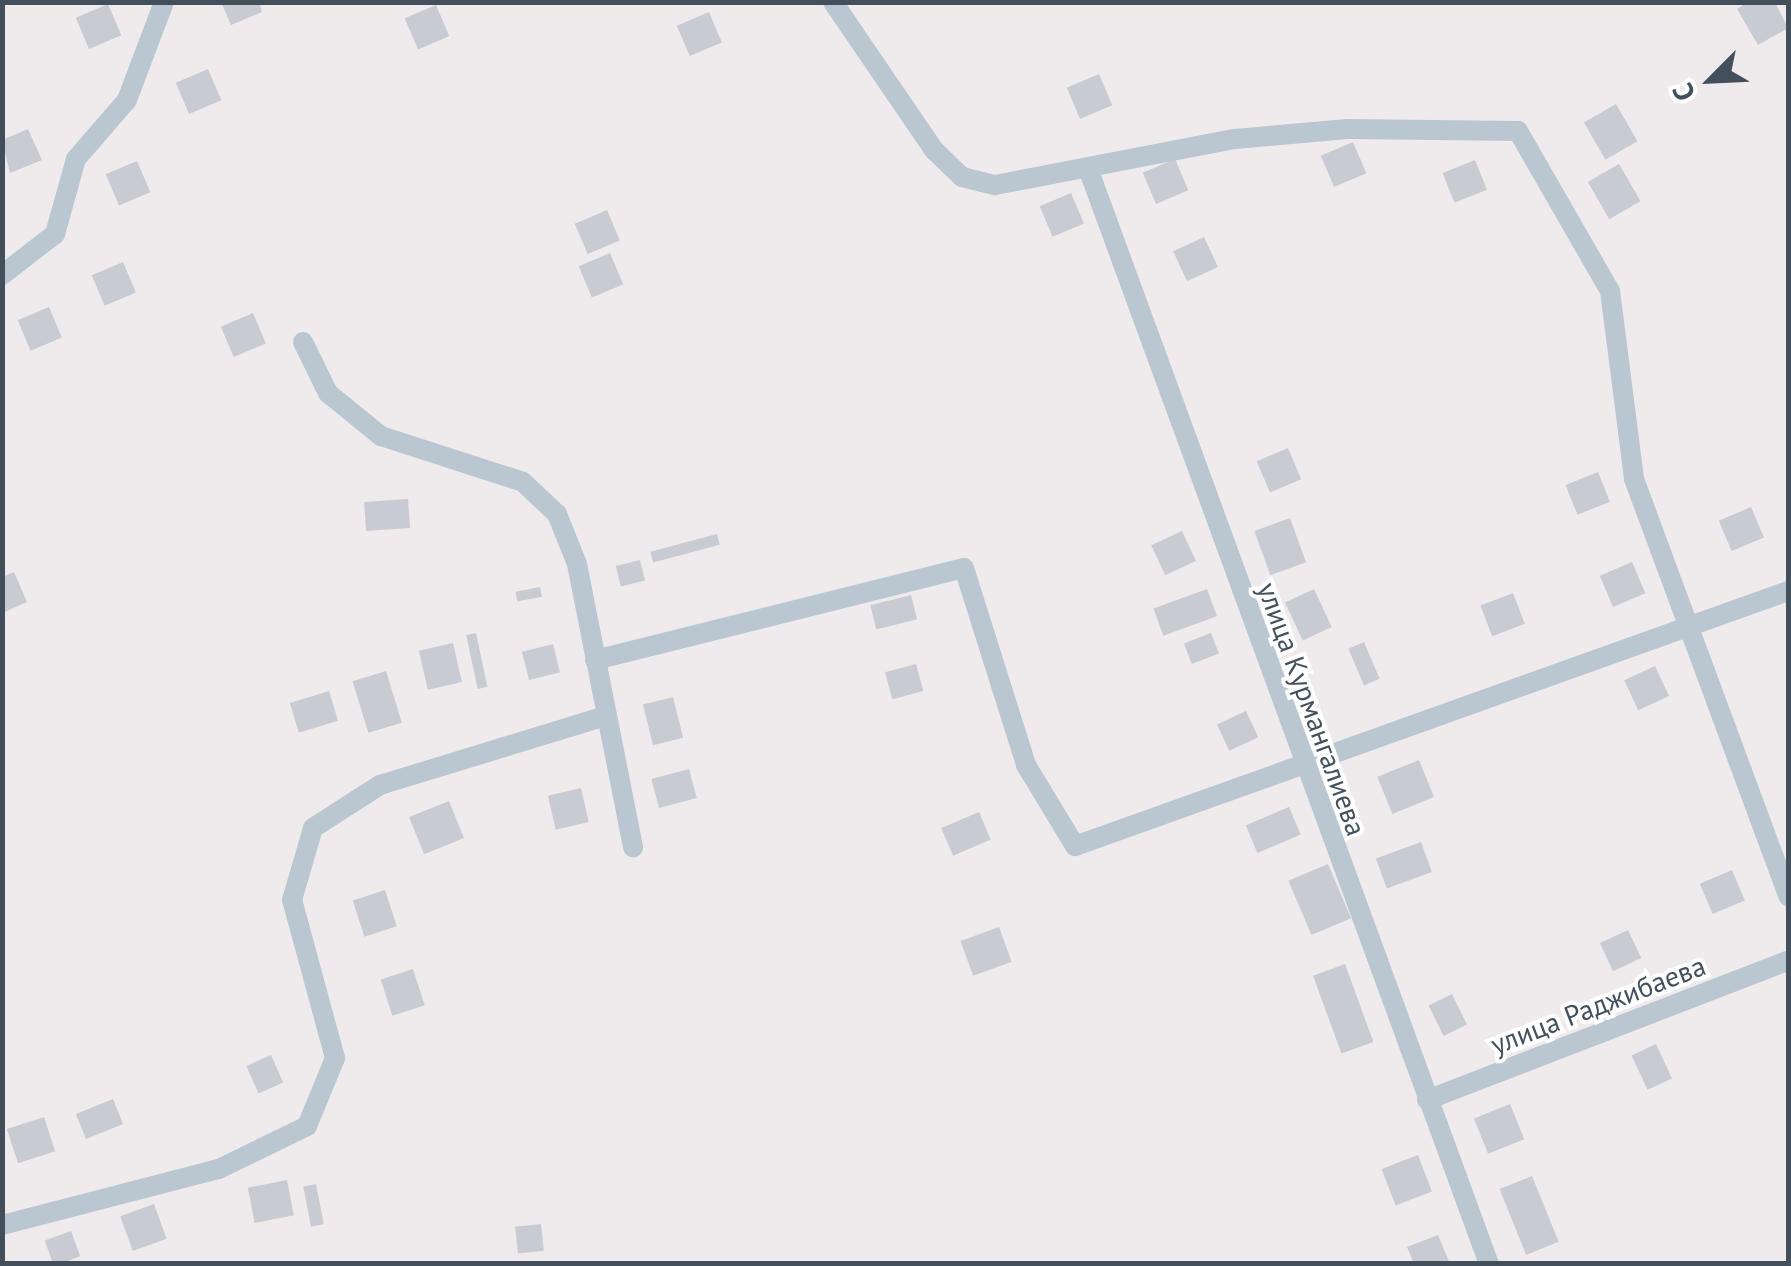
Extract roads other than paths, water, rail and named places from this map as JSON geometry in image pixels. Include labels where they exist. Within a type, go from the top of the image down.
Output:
[{"type":"street","points":[[2,275],[54,234],[76,160],[127,100],[164,2]]},
{"type":"street","points":[[833,2],[898,104],[962,177],[995,184],[1089,171],[1273,136],[1518,132],[1610,290],[1634,479],[1788,896]]},
{"type":"street","name":"улица Курмангалиева","points":[[1089,171],[1304,767],[1490,1264]]},
{"type":"street","points":[[303,342],[328,393],[381,436],[522,482],[557,514],[595,660],[602,717],[633,848]]},
{"type":"street","points":[[595,660],[964,568],[1026,764],[1075,846],[1692,631],[1788,591]]},
{"type":"street","points":[[2,1225],[219,1169],[307,1126],[335,1058],[292,900],[314,828],[380,786],[602,717]]},
{"type":"street","name":"улица Раджибаева","points":[[1427,1100],[1788,961]]}]
